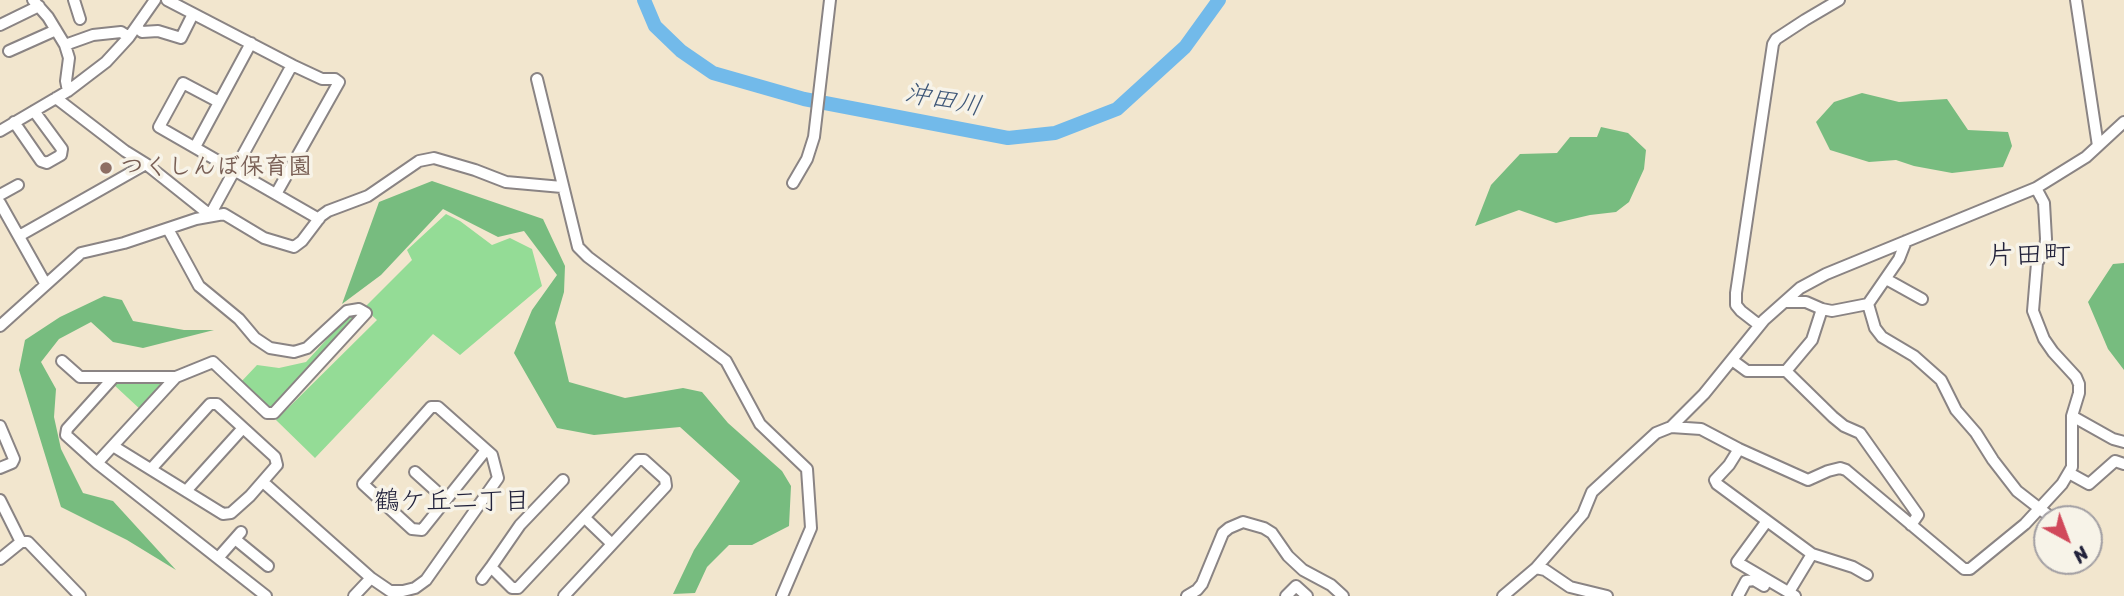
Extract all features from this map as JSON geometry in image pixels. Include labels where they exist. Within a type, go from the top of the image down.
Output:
[{"type":"street","points":[[74,0],[80,19]]},
{"type":"street","points":[[0,131],[68,91],[106,62],[133,32],[155,0]]},
{"type":"street","points":[[167,0],[292,65],[322,79],[335,79],[339,82],[276,194]]},
{"type":"street","points":[[793,183],[807,159],[815,133],[830,0]]},
{"type":"street","points":[[1759,325],[1736,305],[1736,293],[1773,44],[1795,26],[1839,0]]},
{"type":"street","points":[[2076,0],[2098,146]]},
{"type":"street","points":[[0,25],[36,3],[65,45],[69,58],[66,81],[68,91]]},
{"type":"street","points":[[65,45],[93,35],[121,32],[158,31],[181,38],[193,14]]},
{"type":"street","points":[[9,51],[56,30]]},
{"type":"street","points":[[195,147],[251,43]]},
{"type":"street","points":[[210,215],[292,65]]},
{"type":"street","points":[[537,79],[562,187],[582,252],[726,361],[760,424],[805,465],[811,528],[782,596]]},
{"type":"street","points":[[219,102],[183,83],[159,127],[319,219]]},
{"type":"street","points":[[56,98],[210,215]]},
{"type":"street","points":[[15,122],[41,161],[47,163],[61,155],[62,149],[34,111]]},
{"type":"street","points":[[1503,596],[1536,568],[1583,514],[1592,492],[1656,433],[1671,427],[1704,394],[1759,325],[1800,288],[1826,274],[2036,188],[2086,158],[2124,122]]},
{"type":"street","points":[[0,326],[81,253],[124,243],[210,215],[224,214],[264,238],[294,247],[302,242],[328,211],[368,196],[419,161],[434,159],[506,182],[562,187]]},
{"type":"street","points":[[19,236],[146,164]]},
{"type":"street","points":[[0,195],[18,185]]},
{"type":"street","points":[[2036,188],[2044,203],[2046,239],[2045,250],[2036,263],[2033,311],[2044,339],[2077,377],[2079,384],[2072,416],[2072,467],[2057,490],[2042,505]]},
{"type":"street","points":[[0,203],[45,283]]},
{"type":"street","points":[[62,360],[80,377],[176,377],[212,362],[267,413],[274,412],[366,313],[359,309],[347,311],[307,348],[293,352],[270,348],[255,338],[231,312],[199,286],[168,229]]},
{"type":"street","points":[[1785,302],[1806,302],[1832,311],[1868,304],[1886,279],[1906,241]]},
{"type":"street","points":[[1886,279],[1922,299]]},
{"type":"street","points":[[1868,304],[1875,328],[1882,337],[1914,356],[1941,380],[1956,411],[1976,433],[1993,460],[2017,491],[2037,505]]},
{"type":"street","points":[[1786,371],[1812,340],[1822,309]]},
{"type":"street","points":[[1732,360],[1747,371],[1786,371],[1833,417],[1844,426],[1860,433],[1918,515],[1911,525]]},
{"type":"street","points":[[114,377],[67,429],[66,435],[97,463],[266,596]]},
{"type":"street","points":[[97,463],[176,377]]},
{"type":"street","points":[[113,446],[223,514],[231,513],[277,465],[275,457],[217,404],[209,404],[151,468]]},
{"type":"street","points":[[263,482],[371,578],[390,591],[403,592],[426,580],[498,478],[492,455],[438,407],[431,407],[360,487],[412,528],[422,530],[486,450]]},
{"type":"street","points":[[2072,416],[2113,439],[2124,442]]},
{"type":"street","points":[[0,426],[14,459],[12,463],[0,468]]},
{"type":"street","points":[[1671,427],[1701,429],[1808,480],[1828,471],[1840,468],[1846,470],[1964,569],[1970,569],[2033,515]]},
{"type":"street","points":[[186,491],[243,428]]},
{"type":"street","points":[[1739,449],[1715,480],[1717,484],[1812,554],[1853,567],[1867,575]]},
{"type":"street","points":[[491,567],[512,588],[518,588],[638,460],[644,460],[665,479],[666,486],[564,596]]},
{"type":"street","points":[[2069,473],[2089,484],[2115,461],[2124,464]]},
{"type":"street","points":[[415,472],[446,500]]},
{"type":"street","points":[[482,579],[520,525],[563,480]]},
{"type":"street","points":[[0,500],[21,542]]},
{"type":"street","points":[[585,518],[612,544]]},
{"type":"street","points":[[1768,521],[1737,562],[1789,595]]},
{"type":"street","points":[[1196,594],[1217,552],[1223,533],[1243,523],[1264,528],[1272,533],[1288,556],[1303,570],[1331,585],[1343,596]]},
{"type":"street","points":[[218,558],[238,536],[268,566]]},
{"type":"street","points":[[0,559],[21,542],[29,542],[80,596]]},
{"type":"street","points":[[1789,595],[1812,554]]},
{"type":"street","points":[[1536,568],[1545,569],[1570,587],[1587,594],[1607,596]]},
{"type":"street","points":[[354,596],[371,578]]},
{"type":"street","points":[[1738,596],[1746,581],[1754,580],[1789,595]]},
{"type":"street","points":[[1286,596],[1296,586],[1307,596]]},
{"type":"green space","points":[[1862,93],[1899,102],[1947,99],[1968,130],[2008,132],[2012,146],[2003,167],[1952,173],[1896,160],[1869,162],[1830,150],[1816,122],[1834,102]]},
{"type":"green space","points":[[1601,127],[1628,133],[1646,150],[1644,169],[1629,202],[1616,212],[1556,223],[1519,210],[1475,226],[1491,185],[1520,154],[1557,153],[1570,137],[1597,137]]},
{"type":"green space","points":[[432,181],[543,219],[565,266],[564,292],[555,323],[569,382],[625,398],[683,388],[702,392],[728,423],[782,471],[791,486],[789,526],[752,545],[729,545],[707,567],[695,593],[673,594],[694,550],[740,481],[680,427],[594,435],[557,428],[514,353],[532,310],[557,275],[524,231],[498,237],[443,209],[381,275],[342,304],[379,202]]},
{"type":"green space","points":[[446,214],[492,245],[510,238],[532,249],[542,286],[460,355],[433,334],[315,458],[276,420],[377,320],[364,308],[412,260],[407,250]]},
{"type":"green space","points":[[2124,263],[2124,370],[2108,349],[2088,302],[2113,264]]},
{"type":"green space","points":[[104,296],[122,300],[133,321],[184,330],[214,330],[143,348],[113,342],[91,322],[59,339],[41,362],[56,389],[54,417],[61,449],[83,493],[113,501],[176,570],[127,540],[61,507],[19,370],[25,340],[60,317]]},
{"type":"green space","points":[[350,314],[361,314],[274,409],[268,409],[240,383],[257,365],[279,368],[306,362]]},
{"type":"green space","points":[[115,381],[165,383],[141,410],[113,384]]},
{"type":"waterway","name":"沖田川","points":[[644,0],[655,26],[681,51],[713,73],[804,99],[1008,138],[1055,133],[1117,109],[1185,47],[1219,0]]},
{"type":"place","name":"つくしんぼ保育園","points":[[106,168]]},
{"type":"district","name":"片田町","points":[[2029,257]]},
{"type":"district","name":"鶴ケ丘二丁目","points":[[452,502]]}]
